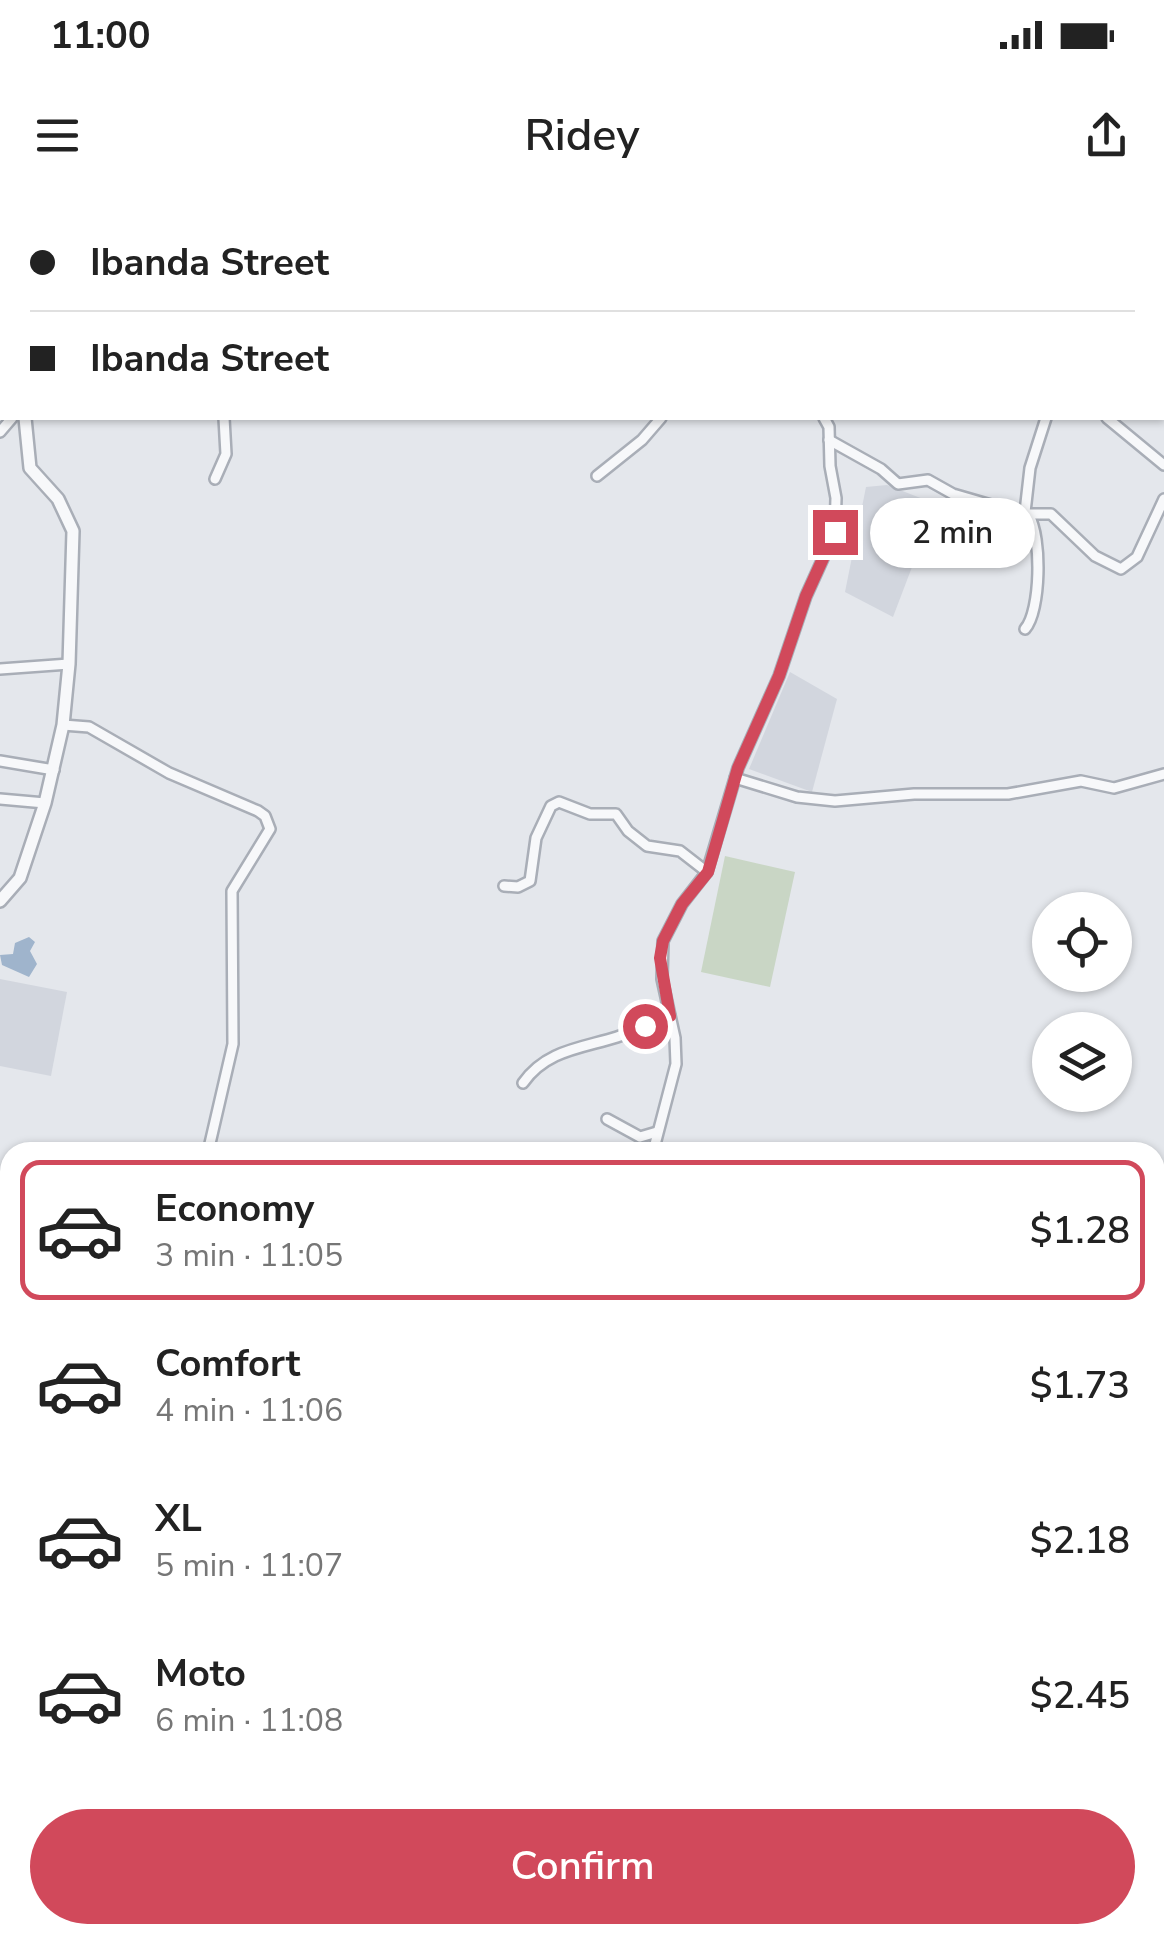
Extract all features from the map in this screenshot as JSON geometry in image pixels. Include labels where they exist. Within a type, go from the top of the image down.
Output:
[{"type":"street","points":[[0,901],[20,878],[45,804],[63,725],[69,664],[73,531],[58,499],[30,468],[25,420]]},
{"type":"street","points":[[215,479],[226,454],[224,420]]},
{"type":"street","points":[[598,476],[642,440],[659,420]]},
{"type":"street","points":[[1026,629],[1034,618],[1040,556],[1033,521],[1026,513],[1030,468],[1045,420]]},
{"type":"street","points":[[1109,420],[1164,464]]},
{"type":"street","points":[[654,1142],[676,1064],[660,958],[663,941],[682,904],[708,872],[735,778],[835,532],[837,512],[829,421]]},
{"type":"street","points":[[829,440],[898,484],[928,480],[953,494],[1026,513],[1051,514],[1095,556],[1121,569],[1137,557],[1164,499]]},
{"type":"street","points":[[0,670],[69,664]]},
{"type":"street","points":[[63,725],[89,726],[169,774],[258,812],[268,823],[270,829],[232,891],[232,1044],[210,1142]]},
{"type":"street","points":[[0,761],[54,770]]},
{"type":"street","points":[[735,778],[835,802],[914,794],[1008,794],[1081,780],[1114,788],[1164,774]]},
{"type":"street","points":[[0,799],[45,804]]},
{"type":"street","points":[[504,886],[518,887],[530,881],[536,838],[551,806],[559,802],[590,814],[616,814],[628,832],[647,846],[680,852],[708,872]]},
{"type":"street","points":[[523,1083],[536,1068],[560,1052],[620,1036],[670,1016]]},
{"type":"street","points":[[606,1119],[640,1137],[656,1132]]},
{"type":"shaded area","points":[[887,485],[936,504],[893,617],[845,592],[866,487]]},
{"type":"shaded area","points":[[790,672],[837,699],[812,792],[749,769]]},
{"type":"shaded area","points":[[0,979],[67,992],[51,1076],[0,1066]]},
{"type":"green space","points":[[725,856],[795,872],[770,987],[701,972]]},
{"type":"water","points":[[29,937],[35,942],[30,951],[37,964],[29,977],[2,965],[0,955],[13,954],[15,943]]},
{"type":"route","points":[[645,1026],[670,1016],[660,958],[663,941],[682,904],[708,872],[738,768],[835,532]]}]
